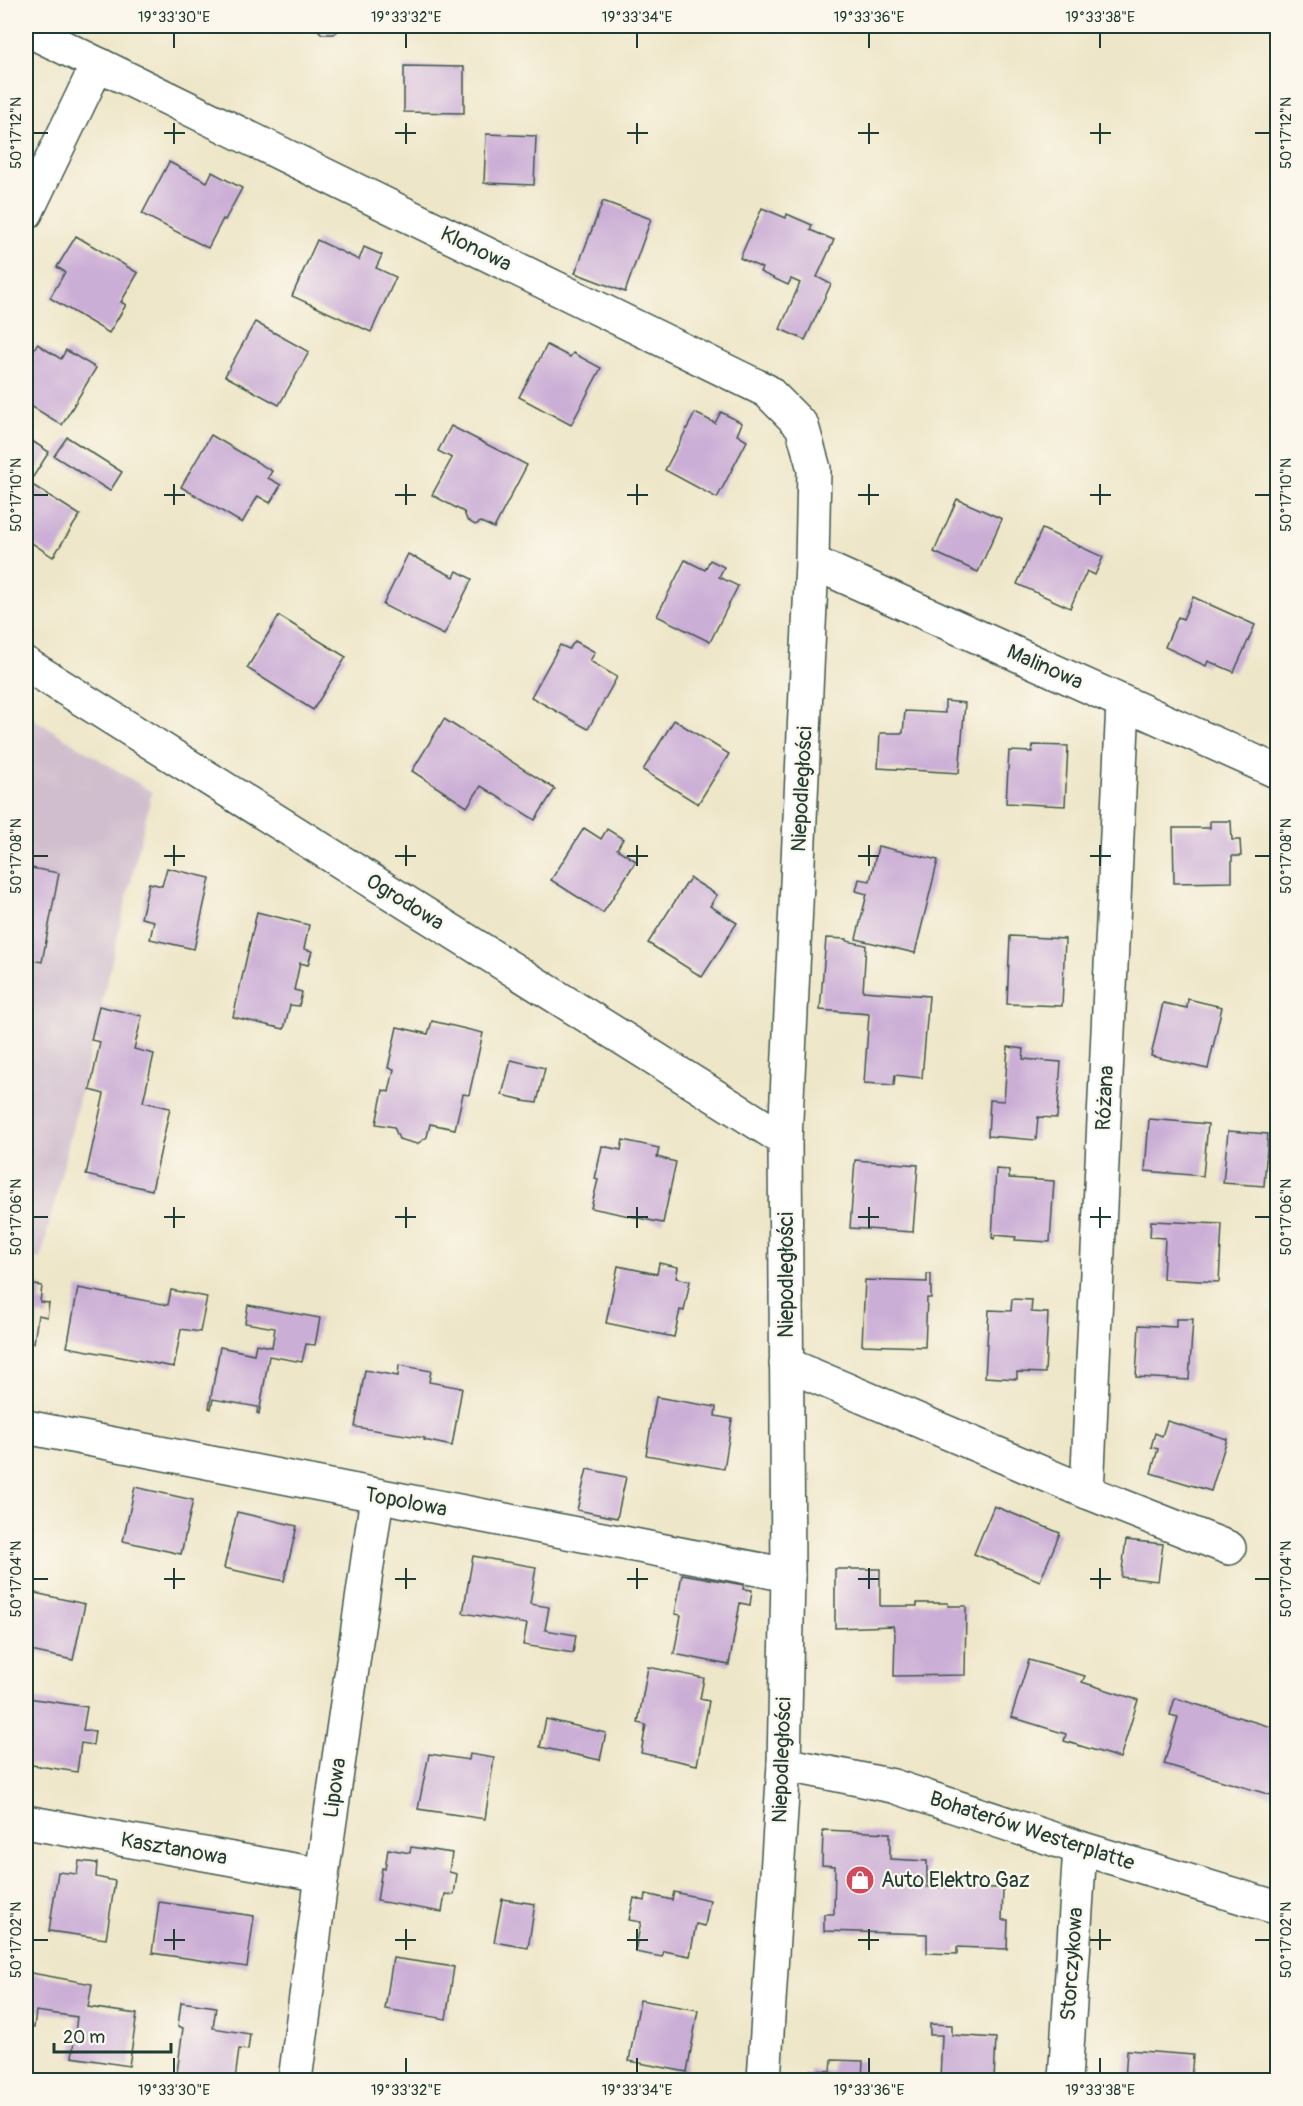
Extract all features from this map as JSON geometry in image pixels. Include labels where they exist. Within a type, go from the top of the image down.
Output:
[{"type":"street","name":"Klonowa","points":[[26,29],[767,391],[802,426],[814,469]]},
{"type":"street","points":[[26,213],[90,80],[100,65]]},
{"type":"street","name":"Niepodległości","points":[[764,2080],[784,1764],[788,1575],[785,1140],[812,562],[814,469]]},
{"type":"street","name":"Malinowa","points":[[812,562],[1278,772]]},
{"type":"street","name":"Ogrodowa","points":[[26,664],[785,1140]]},
{"type":"street","name":"Różana","points":[[1087,1492],[1123,703]]},
{"type":"street","points":[[786,1364],[1087,1492],[1229,1548]]},
{"type":"street","name":"Topolowa","points":[[26,1427],[788,1575]]},
{"type":"street","name":"Lipowa","points":[[295,2080],[322,1875],[377,1497]]},
{"type":"street","name":"Bohaterów Westerplatte","points":[[784,1764],[893,1786],[1080,1848],[1278,1908]]},
{"type":"street","name":"Kasztanowa","points":[[26,1822],[322,1875]]},
{"type":"street","name":"Storczykowa","points":[[1065,2080],[1080,1848]]},
{"type":"shaded area","points":[[26,714],[152,792],[41,1259],[26,1256]]},
{"type":"building","points":[[288,26],[344,26],[334,34],[322,34],[316,28],[288,28]]},
{"type":"building","points":[[404,66],[464,67],[464,113],[404,112]]},
{"type":"building","points":[[486,134],[536,136],[534,185],[484,183]]},
{"type":"building","points":[[169,162],[207,182],[212,172],[242,188],[208,248],[142,214]]},
{"type":"building","points":[[603,201],[651,219],[625,292],[575,273]]},
{"type":"building","points":[[762,208],[786,218],[787,214],[812,225],[810,230],[834,240],[817,277],[831,284],[805,340],[780,329],[800,283],[791,279],[788,285],[760,272],[762,268],[740,258]]},
{"type":"building","points":[[76,236],[138,273],[121,302],[126,305],[109,333],[50,298],[65,272],[57,267]]},
{"type":"building","points":[[317,240],[359,260],[364,247],[382,255],[376,268],[396,277],[371,332],[292,296]]},
{"type":"building","points":[[255,322],[309,352],[279,405],[225,376]]},
{"type":"building","points":[[37,344],[61,359],[66,350],[96,368],[62,425],[26,403],[26,365]]},
{"type":"building","points":[[547,345],[570,357],[573,353],[601,368],[571,425],[519,397]]},
{"type":"building","points":[[721,412],[742,423],[737,435],[747,441],[717,498],[665,470],[695,413],[715,423]]},
{"type":"building","points":[[451,426],[527,465],[494,528],[481,522],[475,525],[467,520],[464,512],[432,495],[452,458],[438,451]]},
{"type":"building","points":[[211,435],[272,471],[268,478],[281,485],[270,503],[258,496],[242,523],[181,487]]},
{"type":"building","points":[[26,437],[49,452],[33,477],[26,472]]},
{"type":"building","points":[[67,437],[122,472],[110,491],[54,456]]},
{"type":"building","points":[[26,481],[80,515],[53,557],[26,539]]},
{"type":"building","points":[[957,499],[1002,519],[978,572],[934,552]]},
{"type":"building","points":[[1042,529],[1103,557],[1095,575],[1087,571],[1070,608],[1017,584]]},
{"type":"building","points":[[408,554],[454,577],[457,571],[472,579],[444,635],[383,605]]},
{"type":"building","points":[[685,560],[705,570],[710,560],[724,567],[719,577],[738,586],[710,642],[657,616]]},
{"type":"building","points":[[1193,597],[1255,625],[1234,672],[1208,661],[1206,666],[1165,647],[1178,617],[1183,619]]},
{"type":"building","points":[[279,616],[346,657],[313,710],[247,668]]},
{"type":"building","points":[[575,641],[595,652],[590,661],[617,677],[588,729],[531,697],[560,645],[569,649]]},
{"type":"building","points":[[945,701],[965,703],[959,773],[878,768],[880,733],[903,733],[905,711],[945,713]]},
{"type":"building","points":[[444,719],[555,789],[535,820],[481,786],[467,807],[412,771]]},
{"type":"building","points":[[674,720],[729,754],[698,804],[643,770]]},
{"type":"building","points":[[1033,745],[1068,746],[1065,806],[1006,803],[1009,751],[1032,752]]},
{"type":"building","points":[[1210,821],[1231,821],[1232,840],[1240,840],[1241,856],[1232,856],[1232,882],[1174,883],[1173,828],[1210,828]]},
{"type":"building","points":[[584,828],[601,839],[607,829],[623,839],[617,849],[636,861],[603,913],[551,880]]},
{"type":"building","points":[[878,846],[938,860],[915,953],[856,939],[867,894],[856,891],[859,879],[870,881]]},
{"type":"building","points":[[26,867],[59,873],[42,962],[26,959]]},
{"type":"building","points":[[167,868],[210,878],[194,949],[150,939],[154,921],[141,918],[149,883],[162,886]]},
{"type":"building","points":[[690,878],[717,895],[710,906],[737,923],[702,977],[648,943]]},
{"type":"building","points":[[1276,879],[1278,879],[1278,934],[1274,934]]},
{"type":"building","points":[[257,912],[309,925],[304,949],[312,951],[308,965],[300,963],[294,990],[302,992],[299,1006],[290,1005],[284,1029],[233,1017]]},
{"type":"building","points":[[1010,936],[1065,939],[1062,1006],[1007,1004]]},
{"type":"building","points":[[826,938],[847,939],[847,941],[866,945],[863,991],[929,996],[922,1078],[895,1075],[894,1085],[864,1083],[869,1014],[820,1010]]},
{"type":"building","points":[[1188,999],[1222,1007],[1208,1069],[1151,1056],[1163,1003],[1187,1008]]},
{"type":"building","points":[[99,1006],[142,1016],[134,1049],[154,1054],[143,1102],[170,1108],[152,1190],[86,1175],[104,1094],[90,1090],[100,1042],[91,1040]]},
{"type":"building","points":[[432,1021],[483,1033],[469,1095],[463,1094],[455,1129],[430,1124],[427,1137],[417,1144],[399,1139],[394,1127],[376,1124],[383,1090],[389,1092],[394,1069],[388,1068],[397,1027],[428,1034]]},
{"type":"building","points":[[1008,1047],[1024,1049],[1023,1059],[1061,1062],[1057,1118],[1038,1117],[1036,1140],[988,1136],[990,1100],[1004,1101]]},
{"type":"building","points":[[511,1060],[545,1068],[537,1103],[502,1095]]},
{"type":"building","points":[[1149,1119],[1208,1124],[1203,1176],[1145,1171]]},
{"type":"building","points":[[1228,1131],[1268,1134],[1264,1186],[1223,1183]]},
{"type":"building","points":[[623,1140],[659,1148],[657,1157],[676,1162],[663,1223],[591,1208],[598,1180],[595,1179],[602,1146],[621,1150]]},
{"type":"building","points":[[855,1160],[918,1165],[913,1232],[850,1228]]},
{"type":"building","points":[[996,1169],[1009,1170],[1009,1178],[1054,1181],[1050,1242],[1015,1240],[1016,1237],[995,1235],[994,1239],[992,1238]]},
{"type":"building","points":[[1151,1221],[1222,1224],[1219,1282],[1163,1279],[1165,1238],[1150,1237]]},
{"type":"building","points":[[659,1263],[678,1267],[676,1278],[690,1281],[684,1311],[680,1310],[674,1337],[606,1323],[618,1266],[657,1274]]},
{"type":"building","points":[[927,1274],[931,1274],[931,1298],[927,1298],[925,1347],[862,1345],[865,1280],[927,1282]]},
{"type":"building","points":[[26,1284],[42,1286],[40,1302],[49,1303],[47,1317],[38,1315],[34,1343],[26,1342]]},
{"type":"building","points":[[78,1288],[168,1305],[171,1290],[207,1297],[200,1332],[181,1329],[174,1367],[67,1347]]},
{"type":"building","points":[[1012,1299],[1032,1300],[1031,1312],[1048,1313],[1045,1373],[1017,1372],[1017,1379],[985,1377],[989,1310],[1011,1311]]},
{"type":"building","points":[[248,1305],[320,1318],[315,1345],[306,1344],[302,1362],[269,1356],[259,1414],[257,1413],[258,1407],[213,1399],[211,1409],[209,1408],[220,1347],[254,1354],[256,1344],[272,1347],[275,1328],[245,1323]]},
{"type":"building","points":[[1176,1319],[1193,1319],[1189,1380],[1136,1377],[1139,1325],[1176,1327]]},
{"type":"building","points":[[399,1365],[431,1371],[429,1382],[462,1388],[452,1446],[424,1440],[425,1438],[355,1427],[365,1370],[398,1376]]},
{"type":"building","points":[[656,1397],[716,1407],[715,1416],[732,1419],[724,1469],[646,1455]]},
{"type":"building","points":[[1167,1421],[1227,1439],[1211,1491],[1151,1473],[1158,1449],[1151,1447],[1155,1433],[1162,1436]]},
{"type":"building","points":[[587,1469],[626,1477],[617,1518],[577,1510]]},
{"type":"building","points":[[135,1487],[193,1500],[181,1554],[123,1541]]},
{"type":"building","points":[[994,1506],[1060,1533],[1040,1581],[974,1554]]},
{"type":"building","points":[[237,1512],[297,1526],[284,1581],[224,1568]]},
{"type":"building","points":[[1126,1540],[1163,1544],[1158,1581],[1121,1577]]},
{"type":"building","points":[[473,1556],[536,1567],[530,1604],[549,1607],[545,1630],[576,1635],[573,1653],[523,1645],[527,1624],[463,1613]]},
{"type":"building","points":[[835,1569],[880,1569],[880,1606],[948,1603],[948,1606],[966,1606],[965,1675],[894,1676],[895,1634],[893,1626],[835,1628]]},
{"type":"building","points":[[682,1574],[744,1585],[743,1589],[752,1590],[750,1605],[740,1603],[729,1665],[674,1654],[681,1615],[675,1614]]},
{"type":"building","points":[[26,1591],[85,1604],[73,1660],[26,1650]]},
{"type":"building","points":[[1029,1660],[1085,1676],[1082,1682],[1138,1700],[1120,1758],[1064,1741],[1066,1734],[1011,1717]]},
{"type":"building","points":[[648,1667],[704,1678],[700,1699],[709,1701],[697,1765],[641,1753],[646,1725],[638,1723]]},
{"type":"building","points":[[28,1698],[87,1707],[83,1730],[95,1731],[93,1745],[81,1743],[77,1772],[26,1764]]},
{"type":"building","points":[[1175,1698],[1278,1729],[1278,1797],[1164,1764],[1178,1717],[1170,1715]]},
{"type":"building","points":[[546,1719],[606,1733],[600,1760],[540,1747]]},
{"type":"building","points":[[429,1754],[469,1760],[470,1754],[494,1758],[485,1819],[418,1809]]},
{"type":"building","points":[[823,1830],[890,1833],[890,1859],[927,1861],[927,1887],[1003,1888],[1002,1920],[1008,1920],[1007,1949],[957,1947],[957,1954],[927,1953],[927,1934],[824,1931],[824,1914],[834,1914],[835,1866],[822,1865]]},
{"type":"building","points":[[411,1847],[452,1853],[449,1872],[457,1874],[454,1895],[445,1894],[442,1912],[377,1901],[382,1868],[385,1869],[388,1849],[410,1853]]},
{"type":"building","points":[[79,1861],[97,1863],[96,1877],[115,1881],[106,1939],[49,1931],[58,1872],[77,1874]]},
{"type":"building","points":[[674,1892],[710,1900],[705,1926],[696,1924],[690,1956],[664,1951],[662,1957],[635,1952],[641,1922],[629,1920],[634,1898],[645,1901],[646,1894],[672,1900]]},
{"type":"building","points":[[502,1899],[535,1904],[528,1948],[494,1942]]},
{"type":"building","points":[[159,1902],[254,1916],[247,1967],[152,1953]]},
{"type":"building","points":[[393,1958],[454,1967],[446,2019],[385,2009]]},
{"type":"building","points":[[26,1972],[92,1984],[88,2007],[137,2014],[129,2066],[72,2057],[77,2017],[36,2011],[34,2028],[26,2027]]},
{"type":"building","points":[[640,2000],[698,2010],[687,2072],[629,2061]]},
{"type":"building","points":[[181,2002],[216,2007],[213,2028],[250,2034],[248,2050],[239,2049],[235,2080],[176,2080],[183,2028],[178,2026]]},
{"type":"building","points":[[930,2024],[952,2025],[952,2035],[996,2038],[994,2080],[940,2080],[942,2035],[930,2035]]},
{"type":"building","points":[[1127,2050],[1193,2055],[1191,2080],[1125,2080]]},
{"type":"building","points":[[832,2060],[863,2061],[862,2080],[809,2080],[810,2070],[831,2071]]},
{"type":"building","points":[[878,2074],[894,2075],[894,2080],[878,2080]]},
{"type":"place","name":"Auto Elektro Gaz","points":[[860,1880]]}]
